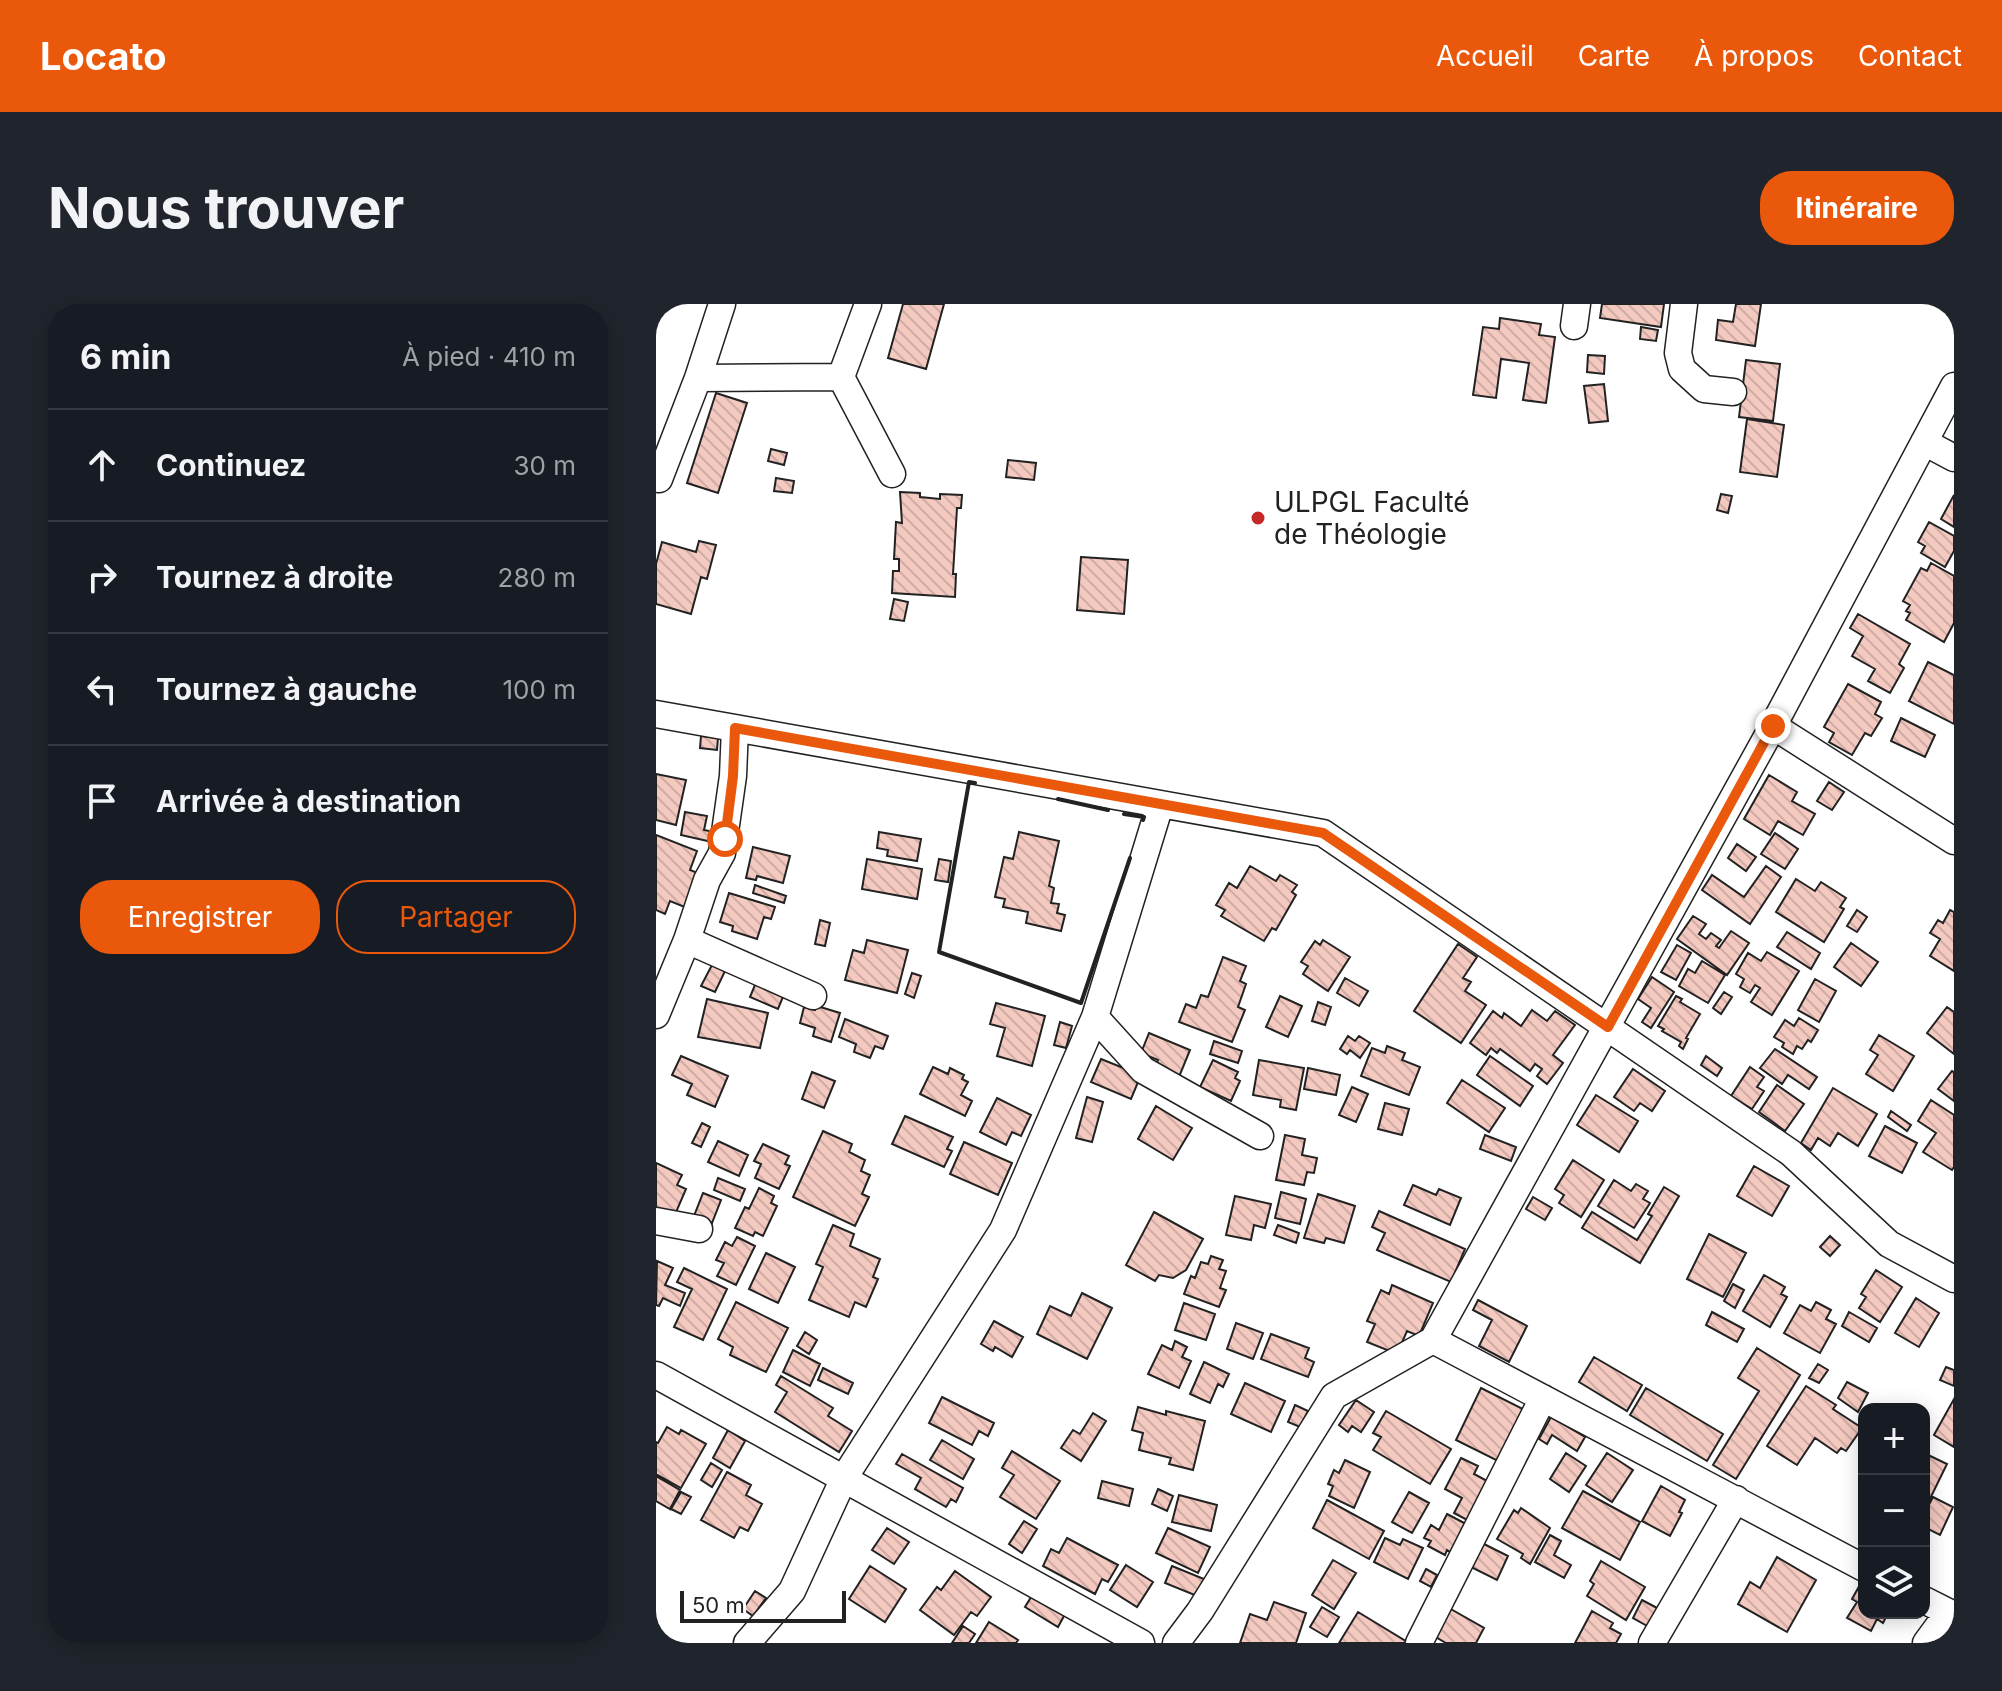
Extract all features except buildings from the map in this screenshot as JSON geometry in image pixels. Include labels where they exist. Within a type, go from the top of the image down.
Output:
[{"type":"street","points":[[659,479],[698,378],[722,304]]},
{"type":"street","points":[[868,304],[841,377],[892,474]]},
{"type":"street","points":[[1684,304],[1678,353],[1682,369],[1704,389],[1733,392]]},
{"type":"street","points":[[698,378],[841,377]]},
{"type":"street","points":[[1176,1643],[1200,1611],[1334,1396],[1433,1340],[1773,726],[1954,386]]},
{"type":"street","points":[[1924,442],[1954,458]]},
{"type":"street","points":[[656,714],[1323,833],[1791,1153],[1889,1244],[1954,1279]]},
{"type":"street","points":[[1773,726],[1954,841]]},
{"type":"street","points":[[656,1015],[687,940],[707,880],[722,853],[733,776],[735,728]]},
{"type":"street","points":[[747,1643],[792,1591],[844,1478],[1003,1230],[1095,1017],[1160,805]]},
{"type":"street","points":[[687,940],[813,996]]},
{"type":"street","points":[[1095,1017],[1143,1070],[1260,1136]]},
{"type":"street","points":[[656,1221],[699,1229]]},
{"type":"street","points":[[1433,1340],[1858,1565]]},
{"type":"street","points":[[656,1375],[1141,1643]]},
{"type":"street","points":[[1419,1643],[1543,1398]]},
{"type":"street","points":[[1652,1643],[1736,1499]]},
{"type":"street","points":[[1926,1643],[1951,1614],[1930,1603]]},
{"type":"wall","points":[[975,783],[969,782],[939,952],[1081,1003],[1130,858]]},
{"type":"wall","points":[[1058,799],[1108,810]]},
{"type":"wall","points":[[1124,814],[1144,817],[1143,820]]},
{"type":"place","name":"ULPGL Faculté de Théologie","points":[[1258,518]]},
{"type":"route","points":[[725,839],[735,728],[1323,833],[1608,1027],[1773,726]]}]
